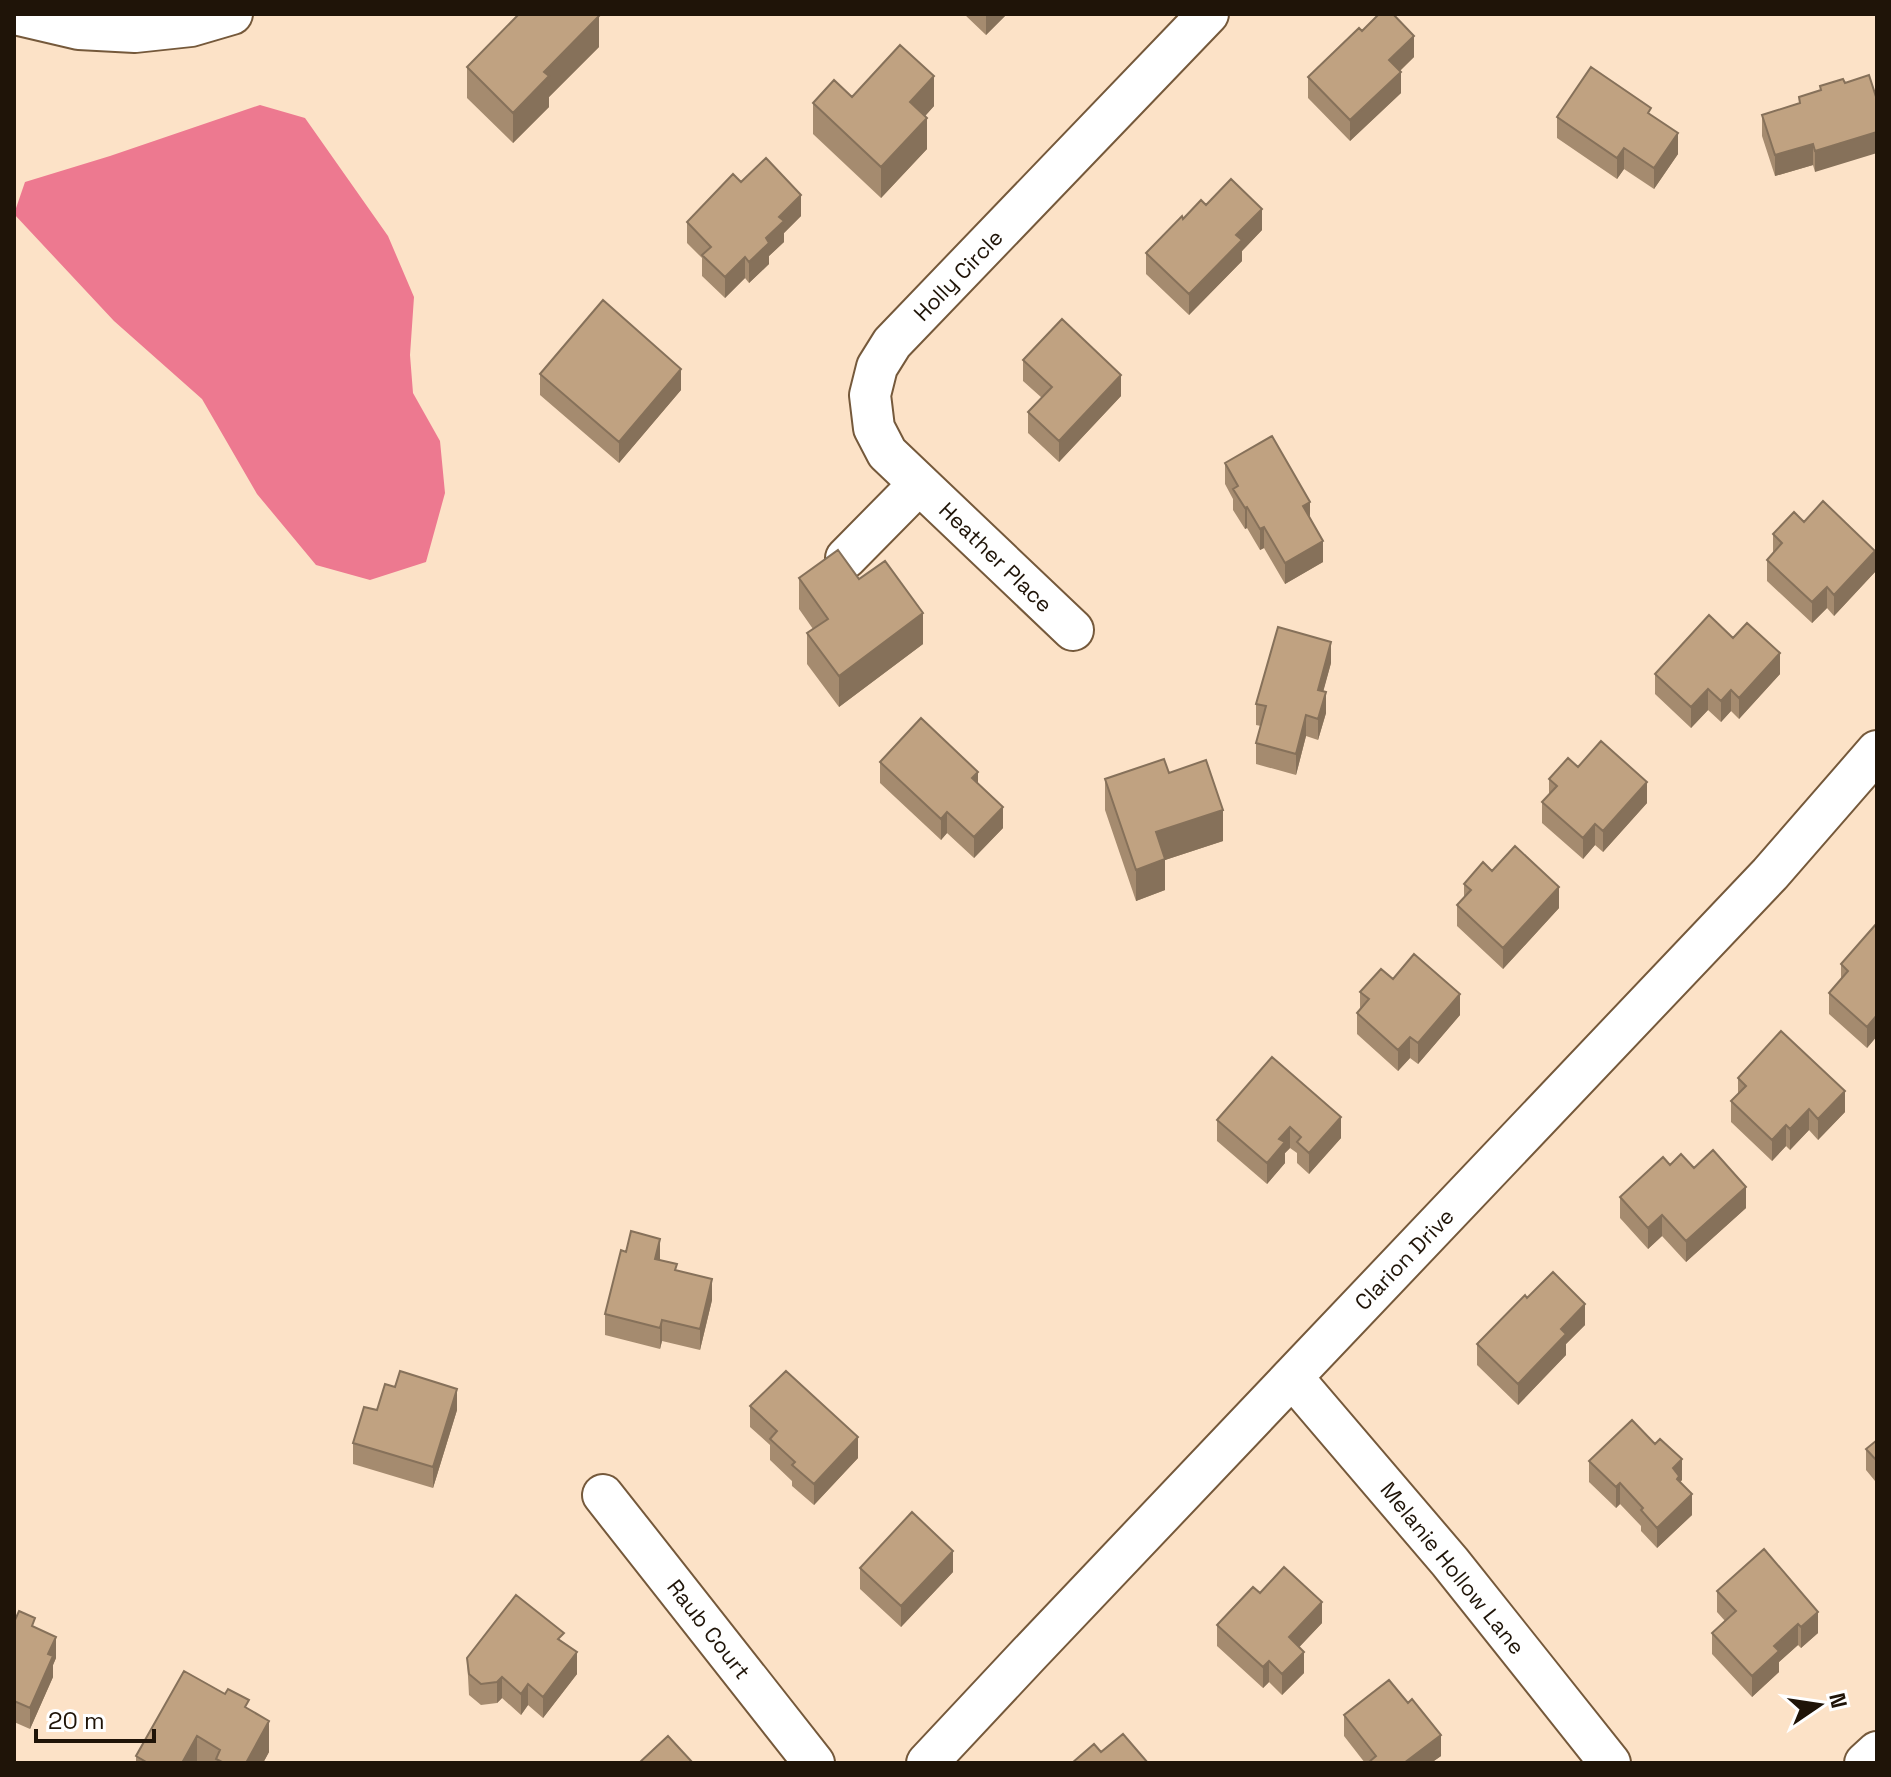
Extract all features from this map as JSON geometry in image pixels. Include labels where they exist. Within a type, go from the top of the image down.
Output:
[{"type":"street","points":[[15,14],[79,29],[135,32],[191,26],[232,14]]},
{"type":"street","name":"Holly Circle","points":[[919,484],[887,453],[874,428],[870,395],[877,367],[892,343],[1208,14]]},
{"type":"street","points":[[846,558],[919,484]]},
{"type":"street","name":"Heather Place","points":[[919,484],[1073,630]]},
{"type":"street","name":"Clarion Drive","points":[[927,1763],[1770,874],[1877,751]]},
{"type":"street","name":"Melanie Hollow Lane","points":[[1292,1377],[1450,1562],[1610,1763]]},
{"type":"street","name":"Raub Court","points":[[603,1495],[814,1763]]},
{"type":"street","points":[[1865,1763],[1877,1752]]},
{"type":"shaded area","points":[[260,105],[305,118],[388,236],[414,297],[410,355],[413,393],[440,441],[445,493],[426,562],[370,580],[316,565],[257,494],[202,399],[114,321],[14,214],[25,182]]},
{"type":"building","points":[[519,14],[599,16],[544,72],[549,76],[513,113],[467,67]]},
{"type":"building","points":[[1379,14],[1393,14],[1414,36],[1389,60],[1401,72],[1350,120],[1308,77],[1359,28],[1362,31]]},
{"type":"building","points":[[900,45],[934,76],[910,102],[927,118],[881,167],[813,103],[834,80],[852,97]]},
{"type":"building","points":[[1591,67],[1651,108],[1648,113],[1678,133],[1654,168],[1624,148],[1617,158],[1557,117]]},
{"type":"building","points":[[1869,75],[1877,100],[1877,132],[1815,151],[1813,144],[1775,155],[1762,115],[1800,103],[1799,97],[1821,90],[1820,86],[1843,79],[1845,83]]},
{"type":"building","points":[[766,158],[801,195],[779,217],[784,221],[766,238],[769,243],[749,262],[745,257],[725,277],[702,255],[711,247],[687,222],[733,174],[741,182]]},
{"type":"building","points":[[1231,179],[1262,209],[1236,235],[1242,240],[1189,294],[1146,253],[1182,216],[1183,219],[1201,200],[1206,205]]},
{"type":"building","points":[[603,300],[681,369],[619,442],[540,374]]},
{"type":"building","points":[[1062,319],[1121,375],[1059,441],[1028,412],[1052,387],[1023,360]]},
{"type":"building","points":[[1272,436],[1310,502],[1303,506],[1323,541],[1285,563],[1264,527],[1260,529],[1233,489],[1238,486],[1225,463]]},
{"type":"building","points":[[1823,501],[1875,551],[1834,595],[1827,587],[1812,602],[1767,560],[1782,543],[1773,534],[1794,512],[1804,522]]},
{"type":"building","points":[[838,550],[859,579],[885,561],[923,613],[839,676],[807,633],[828,619],[799,578]]},
{"type":"building","points":[[1709,615],[1733,638],[1747,623],[1780,653],[1739,698],[1731,690],[1721,701],[1708,689],[1691,707],[1655,674]]},
{"type":"building","points":[[1278,627],[1331,642],[1318,690],[1326,692],[1318,719],[1306,715],[1296,754],[1256,743],[1266,706],[1256,704]]},
{"type":"building","points":[[921,718],[978,772],[972,778],[1003,807],[974,837],[947,812],[941,819],[880,762]]},
{"type":"building","points":[[1601,741],[1647,782],[1603,831],[1595,824],[1583,838],[1542,802],[1557,786],[1549,779],[1568,758],[1578,767]]},
{"type":"building","points":[[1164,759],[1169,773],[1206,760],[1223,810],[1156,832],[1165,859],[1136,870],[1105,779]]},
{"type":"building","points":[[1515,846],[1559,887],[1503,948],[1457,905],[1471,890],[1464,884],[1483,862],[1492,871]]},
{"type":"building","points":[[1877,923],[1877,1015],[1867,1027],[1829,993],[1848,971],[1841,964]]},
{"type":"building","points":[[1414,954],[1460,994],[1418,1043],[1410,1037],[1398,1050],[1357,1013],[1369,999],[1360,992],[1381,969],[1393,979]]},
{"type":"building","points":[[1781,1031],[1845,1091],[1818,1119],[1809,1109],[1790,1129],[1786,1125],[1772,1140],[1731,1101],[1746,1086],[1738,1078]]},
{"type":"building","points":[[1272,1057],[1341,1117],[1309,1153],[1297,1142],[1301,1137],[1290,1127],[1279,1139],[1285,1142],[1267,1163],[1217,1120]]},
{"type":"building","points":[[1713,1150],[1746,1187],[1686,1241],[1662,1215],[1648,1228],[1620,1197],[1663,1157],[1670,1165],[1681,1154],[1694,1168]]},
{"type":"building","points":[[631,1231],[660,1239],[655,1259],[677,1264],[675,1270],[712,1279],[700,1329],[662,1320],[660,1328],[605,1314],[621,1250],[626,1252]]},
{"type":"building","points":[[1553,1272],[1585,1304],[1561,1329],[1566,1334],[1518,1384],[1477,1344],[1525,1295],[1527,1298]]},
{"type":"building","points":[[400,1371],[457,1389],[433,1467],[353,1443],[364,1407],[377,1410],[385,1384],[395,1387]]},
{"type":"building","points":[[786,1371],[858,1437],[814,1484],[792,1465],[795,1462],[770,1439],[777,1431],[750,1406]]},
{"type":"building","points":[[1632,1420],[1655,1444],[1660,1439],[1682,1459],[1673,1468],[1679,1476],[1677,1479],[1692,1494],[1657,1528],[1620,1483],[1616,1487],[1589,1461]]},
{"type":"building","points":[[1877,1440],[1877,1461],[1866,1449]]},
{"type":"building","points":[[912,1512],[953,1551],[901,1606],[860,1568]]},
{"type":"building","points":[[1764,1549],[1818,1612],[1801,1627],[1798,1624],[1774,1646],[1779,1651],[1752,1676],[1712,1633],[1736,1611],[1717,1591]]},
{"type":"building","points":[[1284,1567],[1322,1602],[1289,1637],[1304,1652],[1282,1674],[1269,1661],[1263,1667],[1217,1625],[1253,1587],[1260,1593]]},
{"type":"building","points":[[516,1595],[564,1633],[558,1639],[577,1652],[543,1697],[528,1684],[521,1694],[502,1677],[497,1682],[481,1684],[469,1674],[467,1658]]},
{"type":"building","points":[[19,1611],[35,1618],[32,1626],[56,1637],[48,1654],[53,1656],[30,1708],[14,1701],[14,1620]]},
{"type":"building","points":[[184,1671],[225,1694],[228,1689],[249,1700],[245,1707],[269,1721],[246,1763],[224,1763],[216,1759],[220,1750],[197,1736],[182,1763],[148,1763],[136,1756]]},
{"type":"building","points":[[1389,1680],[1408,1703],[1412,1699],[1441,1735],[1404,1763],[1370,1763],[1376,1756],[1344,1715]]},
{"type":"building","points":[[1123,1734],[1148,1763],[1072,1763],[1094,1744],[1101,1752]]},
{"type":"building","points":[[668,1736],[693,1763],[639,1763]]}]
